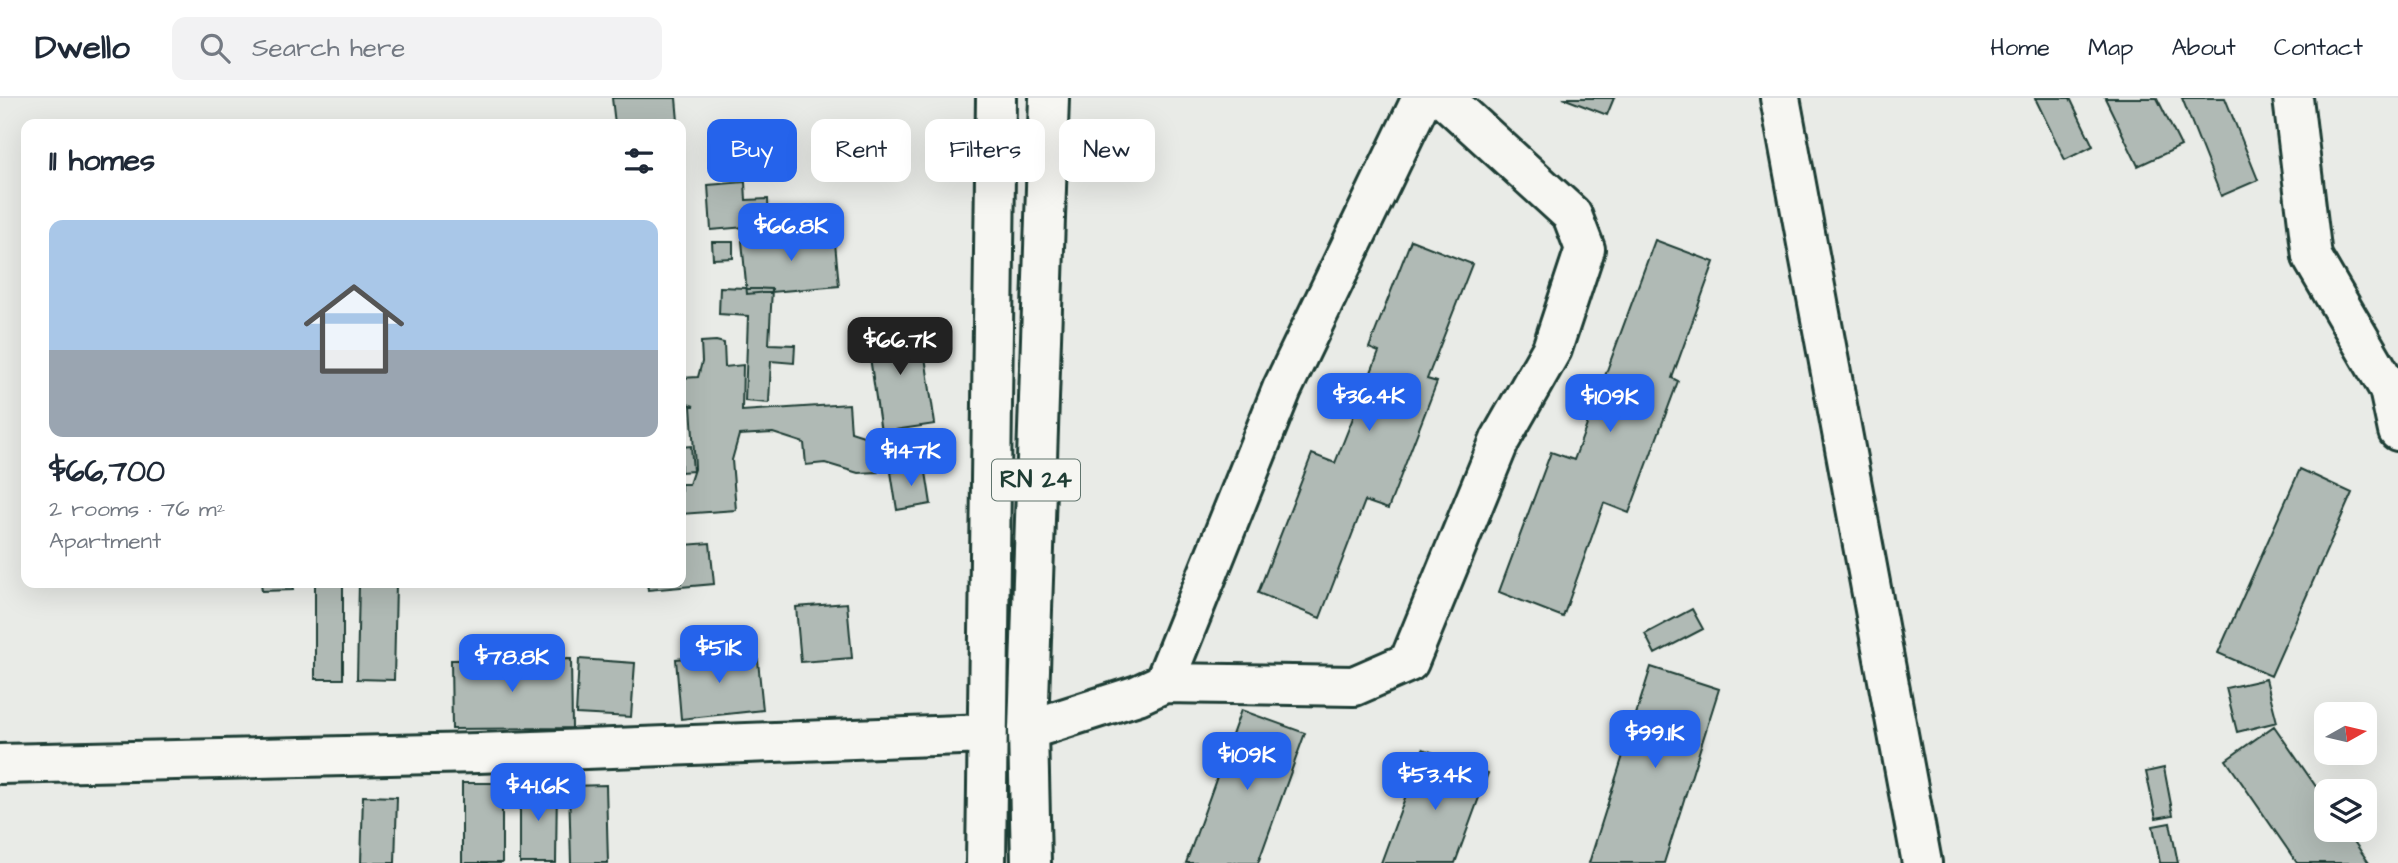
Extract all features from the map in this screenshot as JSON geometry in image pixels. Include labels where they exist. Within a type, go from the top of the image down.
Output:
[{"type":"main road","name":"RN 24","points":[[986,863],[996,98]]},
{"type":"main road","name":"RN 24","points":[[1031,863],[1028,730],[1049,98]]},
{"type":"main road","points":[[1164,683],[1282,389],[1422,98]]},
{"type":"main road","points":[[1028,730],[1138,695],[1164,683],[1354,686],[1409,662],[1500,440],[1552,349],[1585,249],[1572,215],[1444,98]]},
{"type":"main road","points":[[1780,98],[1922,863]]},
{"type":"main road","points":[[2293,98],[2312,257],[2389,390],[2398,431]]},
{"type":"main road","points":[[0,764],[478,753],[987,734]]},
{"type":"building","points":[[612,98],[676,98],[678,119],[614,119]]},
{"type":"building","points":[[1563,98],[1614,98],[1607,115]]},
{"type":"building","points":[[2035,98],[2070,98],[2093,146],[2065,160]]},
{"type":"building","points":[[2105,98],[2157,98],[2181,146],[2138,166]]},
{"type":"building","points":[[2182,98],[2225,98],[2258,180],[2221,196]]},
{"type":"building","points":[[745,182],[746,200],[768,199],[769,225],[711,230],[708,185]]},
{"type":"building","points":[[834,232],[839,286],[747,294],[742,241]]},
{"type":"building","points":[[1411,240],[1472,264],[1427,379],[1437,382],[1388,509],[1365,501],[1320,618],[1258,593],[1312,454],[1335,463],[1379,352],[1369,348]]},
{"type":"building","points":[[1655,240],[1714,262],[1672,378],[1678,381],[1629,513],[1604,503],[1563,617],[1499,592],[1551,452],[1574,460]]},
{"type":"building","points":[[712,242],[733,242],[733,258],[713,259]]},
{"type":"building","points":[[720,287],[772,289],[769,344],[795,345],[794,363],[771,361],[769,403],[745,401],[748,316],[719,314]]},
{"type":"building","points":[[920,323],[935,424],[881,432],[866,330]]},
{"type":"building","points":[[701,342],[724,343],[725,367],[743,365],[742,411],[849,404],[851,432],[876,440],[878,472],[858,473],[825,463],[806,465],[804,443],[773,433],[739,435],[732,460],[736,510],[686,514],[686,484],[689,484],[695,466],[691,406],[694,406],[686,404],[686,378],[698,377],[702,362]]},
{"type":"building","points":[[686,446],[691,446],[693,471],[686,472]]},
{"type":"building","points":[[925,466],[931,504],[897,510],[891,472]]},
{"type":"building","points":[[2300,469],[2352,493],[2271,676],[2218,653]]},
{"type":"building","points":[[710,543],[714,584],[686,587],[686,545]]},
{"type":"building","points":[[262,588],[293,590],[262,591]]},
{"type":"building","points":[[315,588],[343,588],[343,679],[315,679]]},
{"type":"building","points":[[359,588],[396,588],[394,680],[357,679]]},
{"type":"building","points":[[847,603],[852,658],[801,662],[796,607]]},
{"type":"building","points":[[1692,609],[1703,629],[1655,654],[1645,634]]},
{"type":"building","points":[[757,651],[763,710],[681,719],[676,659]]},
{"type":"building","points":[[571,659],[572,728],[452,729],[451,660]]},
{"type":"building","points":[[579,659],[635,663],[631,717],[576,714]]},
{"type":"building","points":[[1651,667],[1719,689],[1664,863],[1589,863]]},
{"type":"building","points":[[2266,679],[2277,722],[2237,732],[2226,688]]},
{"type":"building","points":[[1241,710],[1305,733],[1258,863],[1186,863]]},
{"type":"building","points":[[2274,726],[2314,784],[2314,842],[2354,842],[2369,863],[2297,863],[2226,760]]},
{"type":"building","points":[[1423,749],[1488,773],[1455,863],[1381,863]]},
{"type":"building","points":[[2164,768],[2173,815],[2156,818],[2146,772]]},
{"type":"building","points":[[462,783],[502,783],[502,863],[462,863]]},
{"type":"building","points":[[520,784],[557,784],[556,863],[520,863]]},
{"type":"building","points":[[606,785],[608,863],[571,863],[569,786]]},
{"type":"building","points":[[363,796],[397,797],[395,863],[361,863]]},
{"type":"building","points":[[2170,823],[2178,863],[2160,863],[2153,826]]}]
